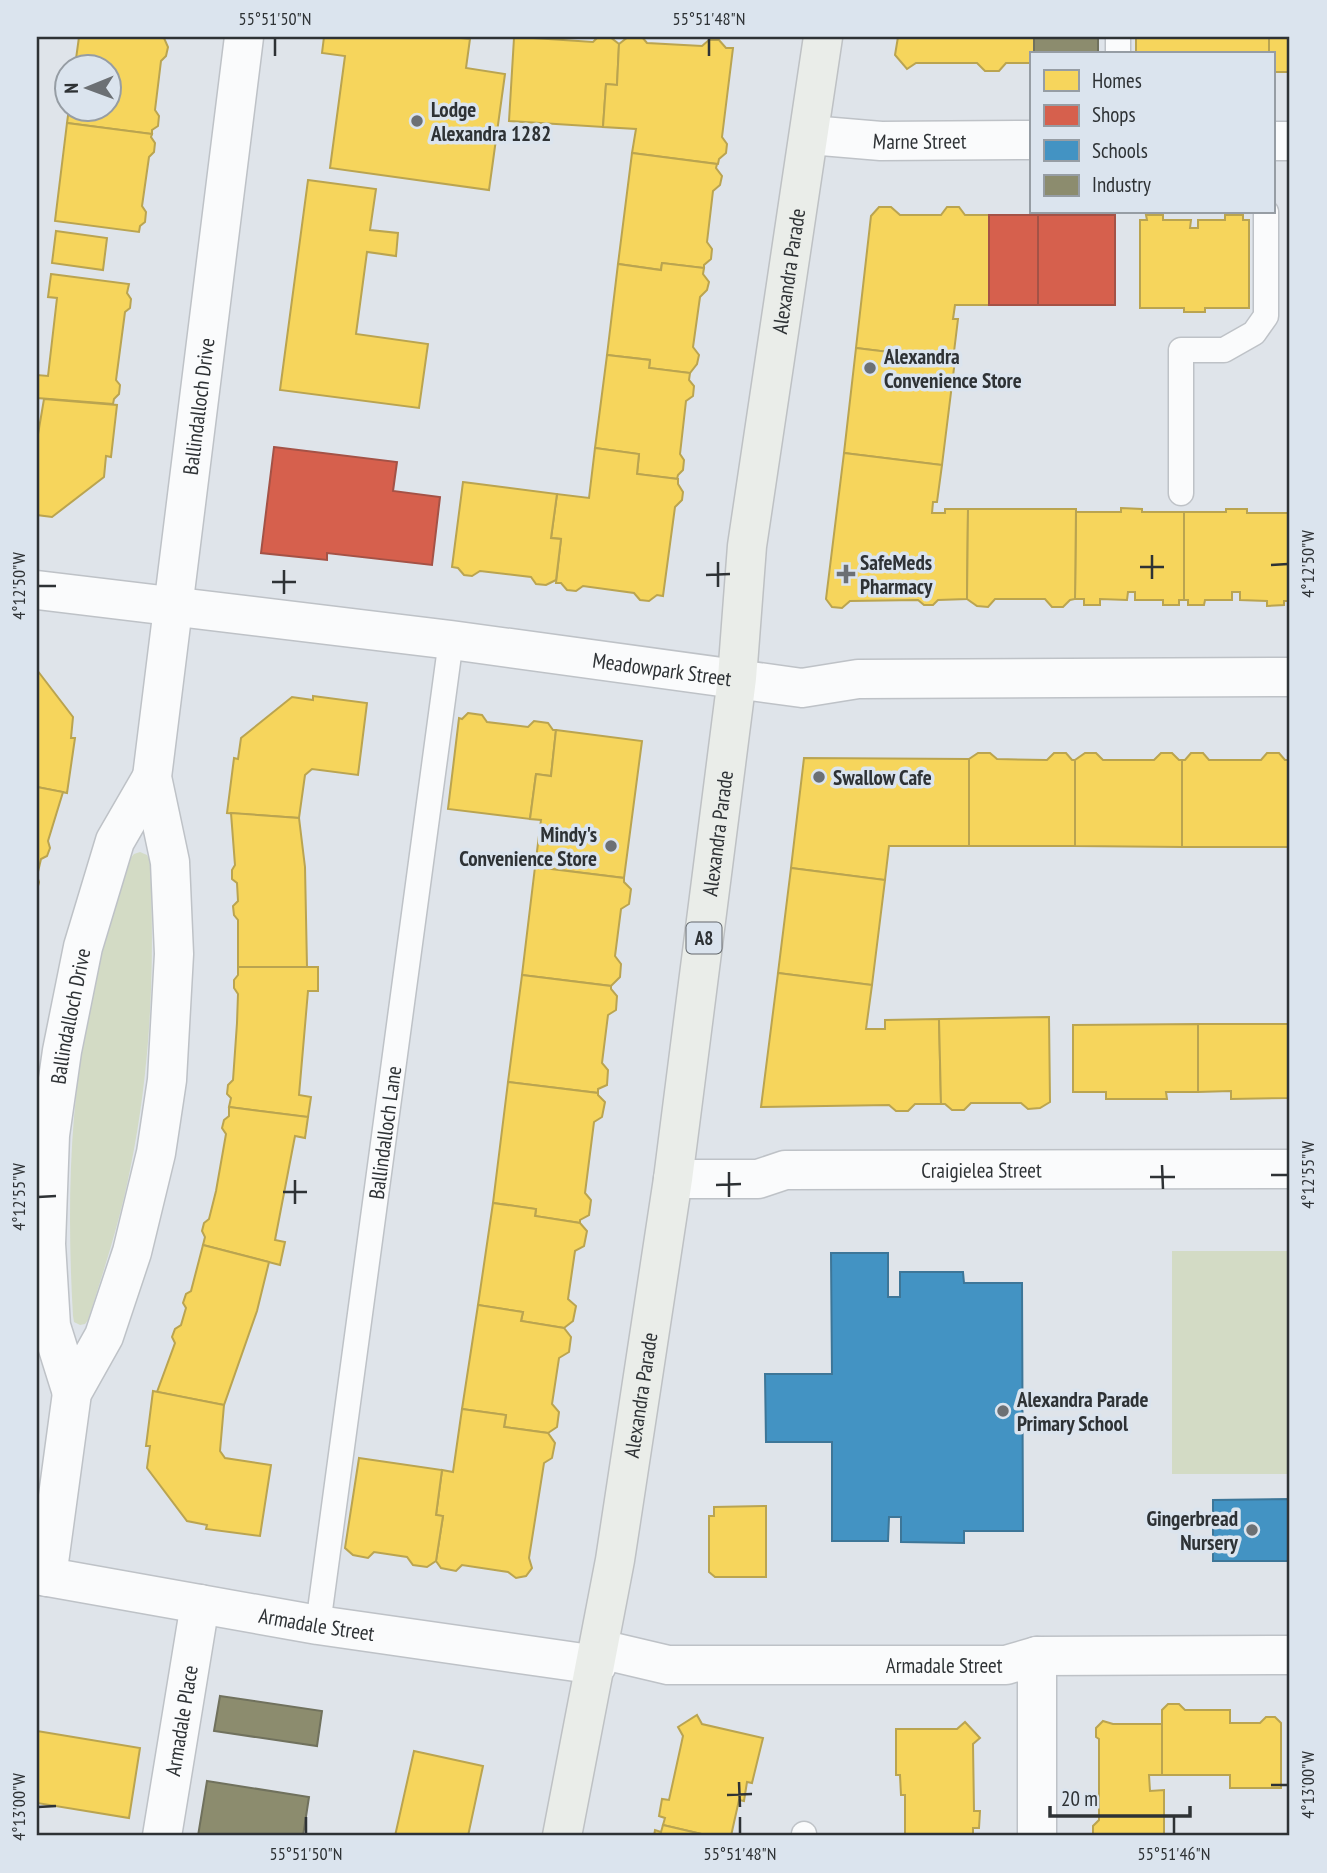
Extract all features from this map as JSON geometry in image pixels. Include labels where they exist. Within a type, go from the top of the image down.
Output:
[{"type":"main road","name":"Alexandra Parade","points":[[562,1836],[615,1560],[673,1179],[737,678],[747,546],[823,37]]},
{"type":"street","name":"Ballindalloch Drive","points":[[42,1576],[72,1393],[104,1336],[132,1252],[156,1153],[167,1080],[174,954],[171,875],[152,777],[244,37]]},
{"type":"street","name":"Marne Street","points":[[810,135],[881,141],[1030,140]]},
{"type":"street","name":"Meadowpark Street","points":[[37,590],[452,640],[802,688],[858,679],[1290,677]]},
{"type":"street","name":"Ballindalloch Drive","points":[[72,1393],[51,1326],[46,1244],[50,1135],[62,1051],[83,947],[115,841],[152,777]]},
{"type":"street","name":"Craigielea Street","points":[[673,1179],[758,1179],[785,1170],[1290,1169]]},
{"type":"street","name":"Armadale Street","points":[[42,1576],[318,1625],[668,1665],[1006,1665],[1037,1656],[1290,1655]]},
{"type":"street","name":"Armadale Place","points":[[162,1836],[200,1604]]},
{"type":"street","points":[[1037,1656],[1037,1836]]},
{"type":"lane","points":[[1181,493],[1181,350],[1224,349],[1254,333],[1266,316],[1266,214]]},
{"type":"lane","name":"Ballindalloch Lane","points":[[318,1625],[452,640]]},
{"type":"green space","points":[[140,852],[147,855],[150,861],[152,939],[150,1016],[143,1093],[117,1227],[88,1320],[80,1325],[74,1322],[73,1316],[70,1239],[71,1162],[77,1085],[89,1008],[102,952],[130,859]]},
{"type":"green space","points":[[1172,1251],[1290,1251],[1290,1474],[1172,1474]]},
{"type":"building: Homes","points":[[79,37],[164,38],[168,47],[166,56],[161,61],[155,110],[159,116],[158,126],[152,130],[152,134],[67,123],[122,122],[122,52],[77,52]]},
{"type":"building: Homes","name":"Lodge Alexandra 1282","points":[[324,37],[470,39],[466,68],[505,74],[489,190],[330,168],[345,56],[322,53]]},
{"type":"building: Homes","points":[[598,37],[610,37],[619,44],[617,85],[606,84],[603,127],[509,121],[514,38],[593,42]]},
{"type":"building: Homes","points":[[628,37],[642,37],[647,43],[702,46],[709,40],[719,40],[726,48],[733,48],[722,137],[727,144],[726,153],[719,159],[718,164],[632,153],[636,129],[603,127],[606,84],[617,85],[619,44]]},
{"type":"building: Homes","points":[[898,37],[1034,37],[1034,52],[1030,52],[1030,63],[1006,63],[999,71],[985,71],[977,63],[916,63],[907,69],[895,55]]},
{"type":"building: Homes","points":[[1136,37],[1269,37],[1269,52],[1136,52]]},
{"type":"building: Homes","points":[[1269,37],[1290,37],[1290,72],[1274,72],[1274,52],[1269,52]]},
{"type":"building: Homes","points":[[67,123],[152,134],[154,152],[149,157],[142,206],[146,212],[145,222],[140,226],[139,232],[55,221]]},
{"type":"building: Homes","points":[[632,153],[717,164],[716,168],[722,176],[720,185],[713,191],[707,242],[712,249],[711,259],[704,268],[662,263],[661,270],[618,264]]},
{"type":"building: Homes","points":[[308,180],[376,189],[370,230],[398,233],[396,256],[367,252],[356,334],[428,344],[419,408],[280,390]]},
{"type":"building: Homes","points":[[879,207],[891,207],[900,215],[941,215],[947,207],[959,207],[965,215],[989,215],[989,305],[955,305],[953,319],[958,319],[953,360],[856,348],[871,216]]},
{"type":"building: Homes","points":[[1146,215],[1163,215],[1163,220],[1191,220],[1190,228],[1198,228],[1198,220],[1225,220],[1225,215],[1243,215],[1243,220],[1249,220],[1249,308],[1205,308],[1205,312],[1184,312],[1184,308],[1140,308],[1140,220],[1147,220]]},
{"type":"building: Homes","points":[[56,231],[107,238],[103,270],[52,263]]},
{"type":"building: Homes","points":[[662,263],[704,268],[703,274],[709,282],[707,290],[700,297],[693,347],[699,355],[697,364],[690,373],[649,368],[650,360],[607,355],[618,264],[661,270]]},
{"type":"building: Homes","points":[[51,274],[129,284],[127,293],[131,299],[130,308],[125,312],[116,380],[120,385],[119,394],[113,404],[37,398],[37,375],[48,376],[57,298],[48,297]]},
{"type":"building: Homes","points":[[856,348],[955,360],[942,465],[844,453]]},
{"type":"building: Homes","points":[[607,355],[650,360],[649,368],[690,373],[689,380],[694,386],[693,396],[686,401],[680,454],[684,460],[683,470],[677,479],[637,474],[639,454],[595,448]]},
{"type":"building: Homes","points":[[44,399],[117,405],[111,457],[106,456],[104,477],[52,517],[37,515],[37,440]]},
{"type":"building: Homes","points":[[595,448],[639,454],[637,474],[678,479],[683,492],[682,500],[675,507],[663,596],[657,595],[649,601],[640,600],[634,593],[583,586],[576,591],[567,590],[561,583],[556,583],[561,539],[551,538],[557,494],[589,498]]},
{"type":"building: Homes","points":[[844,453],[942,465],[937,502],[933,502],[932,513],[945,513],[945,509],[968,509],[967,599],[938,600],[933,605],[924,605],[918,600],[850,601],[842,608],[832,607],[826,599]]},
{"type":"building: Homes","points":[[463,482],[557,494],[551,538],[561,539],[556,580],[546,585],[536,584],[531,577],[480,571],[472,576],[464,575],[458,568],[452,567]]},
{"type":"building: Homes","points":[[1121,508],[1142,509],[1142,512],[1184,512],[1184,600],[1179,600],[1179,605],[1163,605],[1163,600],[1135,600],[1135,592],[1128,592],[1127,600],[1100,599],[1100,605],[1084,605],[1084,599],[1075,599],[1076,512],[1121,512]]},
{"type":"building: Homes","points":[[968,509],[1076,509],[1075,599],[1063,607],[1052,607],[1045,599],[995,599],[988,607],[977,606],[967,599]]},
{"type":"building: Homes","points":[[1226,509],[1247,509],[1247,513],[1290,513],[1290,601],[1284,601],[1284,605],[1267,606],[1267,601],[1240,600],[1240,592],[1232,592],[1232,600],[1205,600],[1204,605],[1188,605],[1188,600],[1184,600],[1184,512],[1226,512]]},
{"type":"building: Homes","points":[[37,670],[73,717],[71,738],[75,738],[67,793],[37,787]]},
{"type":"building: Homes","points":[[313,696],[367,703],[358,775],[312,769],[305,775],[299,818],[227,813],[234,758],[238,759],[241,738],[292,697],[313,700]]},
{"type":"building: Homes","points":[[468,713],[482,715],[487,722],[528,727],[534,721],[548,723],[556,730],[551,776],[536,774],[530,819],[448,809],[459,718],[462,719]]},
{"type":"building: Homes","points":[[556,730],[642,741],[624,878],[535,867],[541,820],[530,819],[536,774],[551,776]]},
{"type":"building: Homes","points":[[978,753],[990,753],[997,759],[1047,760],[1054,753],[1066,753],[1075,760],[1075,846],[969,846],[969,759]]},
{"type":"building: Homes","points":[[1085,753],[1096,753],[1103,760],[1154,760],[1161,753],[1172,753],[1182,760],[1182,847],[1075,846],[1075,760]]},
{"type":"building: Homes","points":[[1191,753],[1203,753],[1209,760],[1261,760],[1267,753],[1279,753],[1288,760],[1288,847],[1182,847],[1182,760]]},
{"type":"building: Homes","points":[[804,758],[969,759],[969,846],[889,846],[885,880],[791,868]]},
{"type":"building: Homes","points":[[37,787],[63,792],[48,841],[50,848],[47,856],[41,859],[37,876]]},
{"type":"building: Homes","points":[[231,813],[299,818],[305,867],[307,967],[238,967],[238,920],[233,906],[238,901],[237,883],[232,879],[235,865]]},
{"type":"building: Homes","points":[[535,867],[624,878],[624,882],[631,889],[629,904],[621,909],[615,956],[621,964],[620,977],[611,986],[522,975]]},
{"type":"building: Homes","points":[[791,868],[885,880],[872,985],[778,973]]},
{"type":"building: Homes","points":[[238,967],[318,967],[318,991],[308,991],[299,1095],[311,1097],[308,1117],[229,1107],[231,1098],[227,1094],[228,1085],[233,1080],[237,1023],[238,994],[234,988],[234,980],[238,975]]},
{"type":"building: Homes","points":[[778,973],[872,985],[866,1029],[885,1029],[885,1020],[939,1019],[941,1104],[915,1104],[908,1111],[896,1111],[889,1105],[761,1107]]},
{"type":"building: Homes","points":[[522,975],[611,986],[617,996],[616,1010],[608,1015],[602,1063],[608,1070],[607,1085],[598,1089],[598,1093],[508,1082]]},
{"type":"building: Homes","points":[[1049,1017],[1050,1102],[1040,1108],[1028,1109],[1021,1103],[971,1103],[964,1110],[952,1110],[941,1104],[939,1019]]},
{"type":"building: Homes","points":[[1198,1024],[1198,1092],[1166,1092],[1167,1099],[1106,1099],[1106,1092],[1073,1092],[1073,1025]]},
{"type":"building: Homes","points":[[1198,1024],[1290,1024],[1290,1098],[1231,1099],[1231,1091],[1198,1092]]},
{"type":"building: Homes","points":[[508,1082],[598,1093],[605,1102],[602,1117],[594,1122],[585,1193],[591,1200],[589,1215],[580,1220],[580,1223],[535,1216],[536,1209],[493,1203]]},
{"type":"building: Homes","points":[[229,1107],[308,1117],[305,1138],[295,1136],[275,1240],[285,1242],[280,1265],[203,1245],[205,1237],[202,1231],[204,1223],[209,1219],[216,1191],[226,1134],[222,1128],[224,1120],[229,1116]]},
{"type":"building: Homes","points":[[493,1203],[536,1209],[535,1216],[580,1223],[587,1231],[584,1246],[575,1251],[568,1299],[576,1306],[573,1321],[564,1328],[521,1321],[523,1312],[478,1305]]},
{"type":"building: Homes","points":[[203,1245],[269,1262],[257,1311],[224,1405],[157,1392],[175,1343],[172,1337],[175,1329],[181,1325],[186,1308],[183,1303],[186,1294],[191,1291]]},
{"type":"building: Homes","points":[[478,1305],[523,1312],[521,1321],[564,1328],[571,1337],[569,1352],[559,1358],[552,1404],[559,1412],[557,1427],[548,1433],[504,1427],[506,1415],[462,1409]]},
{"type":"building: Homes","points":[[153,1391],[224,1405],[220,1451],[225,1458],[271,1465],[260,1536],[206,1529],[207,1525],[187,1521],[147,1468],[150,1446],[146,1446]]},
{"type":"building: Homes","points":[[462,1409],[506,1415],[504,1427],[548,1433],[555,1443],[552,1458],[544,1463],[529,1558],[532,1568],[526,1576],[516,1578],[508,1572],[462,1565],[456,1571],[441,1568],[436,1561],[443,1516],[436,1515],[442,1470],[453,1472]]},
{"type":"building: Homes","points":[[359,1458],[442,1470],[436,1515],[443,1516],[436,1561],[427,1567],[413,1565],[407,1557],[374,1552],[368,1558],[353,1555],[345,1548]]},
{"type":"building: Homes","points":[[766,1506],[766,1577],[715,1577],[709,1572],[709,1516],[714,1516],[714,1507]]},
{"type":"building: Homes","points":[[1168,1704],[1179,1704],[1185,1710],[1230,1710],[1230,1723],[1260,1723],[1266,1717],[1275,1717],[1281,1723],[1281,1788],[1230,1788],[1230,1775],[1162,1775],[1162,1710]]},
{"type":"building: Homes","points":[[697,1715],[702,1724],[763,1738],[752,1783],[747,1782],[744,1801],[739,1800],[731,1836],[710,1836],[663,1825],[665,1818],[659,1816],[662,1799],[669,1800],[683,1736],[678,1727]]},
{"type":"building: Homes","points":[[1103,1721],[1113,1724],[1162,1724],[1162,1775],[1149,1775],[1150,1791],[1164,1790],[1164,1836],[1093,1836],[1093,1826],[1099,1820],[1099,1739],[1096,1737],[1096,1728]]},
{"type":"building: Homes","points":[[965,1722],[980,1738],[973,1744],[974,1811],[980,1811],[979,1828],[973,1828],[973,1836],[905,1836],[905,1795],[901,1795],[900,1775],[896,1775],[896,1729],[957,1729]]},
{"type":"building: Homes","points":[[37,1731],[140,1748],[129,1818],[37,1803]]},
{"type":"building: Homes","points":[[414,1751],[483,1766],[468,1836],[395,1836]]},
{"type":"building: Homes","points":[[663,1825],[710,1836],[654,1836],[655,1830],[661,1832]]},
{"type":"building: Shops","points":[[989,215],[1038,215],[1038,305],[989,305]]},
{"type":"building: Shops","points":[[1038,215],[1115,215],[1115,305],[1038,305]]},
{"type":"building: Shops","points":[[274,447],[397,462],[393,491],[440,497],[432,565],[327,553],[327,560],[261,553]]},
{"type":"building: Schools","points":[[831,1253],[888,1253],[888,1297],[900,1297],[900,1272],[963,1272],[964,1283],[1022,1283],[1023,1531],[964,1531],[964,1543],[901,1542],[901,1517],[889,1517],[888,1541],[832,1541],[832,1442],[766,1442],[765,1374],[832,1374]]},
{"type":"building: Schools","name":"Gingerbread Nursery","points":[[1290,1499],[1290,1561],[1213,1561],[1213,1500]]},
{"type":"building: Industry","points":[[1034,37],[1098,37],[1098,52],[1034,52]]},
{"type":"building: Industry","points":[[220,1696],[322,1711],[317,1746],[214,1731]]},
{"type":"building: Industry","points":[[207,1781],[309,1797],[303,1836],[198,1836]]},
{"type":"place","name":"Lodge Alexandra 1282","points":[[417,121]]},
{"type":"place","name":"Alexandra Convenience Store","points":[[870,368]]},
{"type":"place","name":"SafeMeds Pharmacy","points":[[846,574]]},
{"type":"place","name":"Swallow Cafe","points":[[819,777]]},
{"type":"place","name":"Mindy's Convenience Store","points":[[611,846]]},
{"type":"place","name":"Alexandra Parade Primary School","points":[[1003,1411]]},
{"type":"place","name":"Gingerbread Nursery","points":[[1252,1530]]}]
